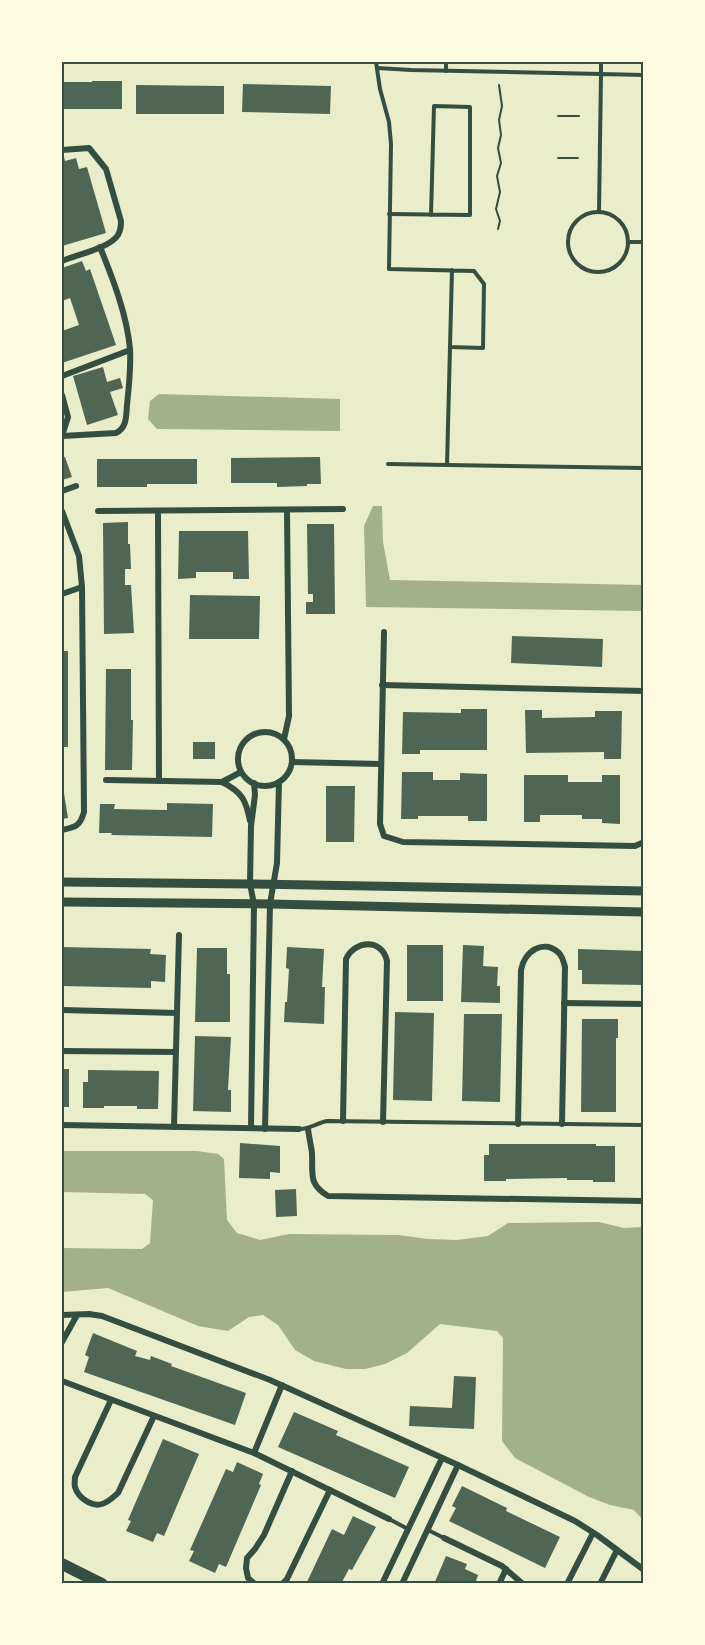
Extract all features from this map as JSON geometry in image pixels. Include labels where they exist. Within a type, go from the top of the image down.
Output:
[{"type":"highway","points":[[62,1564],[102,1584]]},
{"type":"street","points":[[62,150],[89,148],[106,169],[121,221],[118,236],[110,243],[62,261]]},
{"type":"street","points":[[62,395],[68,417],[62,436],[116,433],[124,427],[130,350],[124,315],[99,247]]},
{"type":"street","points":[[62,376],[130,350]]},
{"type":"street","points":[[62,491],[76,486]]},
{"type":"street","points":[[98,511],[342,509]]},
{"type":"street","points":[[62,510],[79,556],[84,812],[82,822],[62,830]]},
{"type":"street","points":[[284,739],[289,716],[287,510]]},
{"type":"street","points":[[158,511],[159,781]]},
{"type":"street","points":[[62,594],[81,587]]},
{"type":"street","points":[[384,632],[380,764],[380,824],[384,836],[403,842],[635,846],[644,842]]},
{"type":"street","points":[[382,685],[644,691]]},
{"type":"street","points":[[260,732],[268,732],[284,739],[289,746],[292,762],[290,770],[279,782],[262,786],[246,778],[241,772],[238,755],[245,740],[260,732]]},
{"type":"street","points":[[292,762],[380,764]]},
{"type":"street","points":[[222,782],[241,772]]},
{"type":"street","points":[[106,780],[222,782],[232,787],[246,803],[251,826]]},
{"type":"street","points":[[265,1129],[270,904],[277,863],[279,782]]},
{"type":"street","points":[[251,1128],[254,904],[250,884],[254,783]]},
{"type":"street","points":[[62,882],[644,891]]},
{"type":"street","points":[[62,902],[644,912]]},
{"type":"street","points":[[174,1127],[180,935]]},
{"type":"street","points":[[343,1122],[346,959],[350,952],[359,946],[369,944],[379,947],[385,953],[387,961],[383,1122]]},
{"type":"street","points":[[518,1124],[521,970],[522,963],[534,949],[543,946],[560,954],[565,967],[562,1124]]},
{"type":"street","points":[[564,1003],[644,1004]]},
{"type":"street","points":[[62,1010],[177,1013]]},
{"type":"street","points":[[253,1048],[267,1049]]},
{"type":"street","points":[[62,1051],[176,1052]]},
{"type":"street","points":[[62,1125],[299,1129]]},
{"type":"street","points":[[308,1129],[312,1152],[311,1174],[319,1190],[328,1196],[644,1201]]},
{"type":"street","points":[[62,1315],[102,1316],[282,1385],[575,1521],[644,1569]]},
{"type":"street","points":[[62,1342],[77,1315]]},
{"type":"street","points":[[62,1381],[254,1453],[389,1519]]},
{"type":"street","points":[[254,1453],[282,1385]]},
{"type":"street","points":[[111,1400],[75,1477],[75,1487],[82,1498],[89,1503],[99,1505],[110,1501],[118,1493],[154,1416]]},
{"type":"street","points":[[382,1584],[442,1458]]},
{"type":"street","points":[[402,1584],[458,1465]]},
{"type":"street","points":[[255,1584],[248,1578],[247,1558],[264,1535],[292,1471]]},
{"type":"street","points":[[282,1584],[287,1579],[330,1490]]},
{"type":"street","points":[[567,1584],[593,1533]]},
{"type":"street","points":[[444,1538],[506,1569],[523,1584]]},
{"type":"street","points":[[600,1584],[617,1550]]},
{"type":"street","points":[[499,1584],[506,1569]]},
{"type":"lane","points":[[376,62],[390,130],[389,268],[474,271],[484,284],[483,348],[450,347]]},
{"type":"lane","points":[[446,62],[446,71]]},
{"type":"lane","points":[[599,212],[601,62]]},
{"type":"lane","points":[[377,68],[644,75]]},
{"type":"lane","points":[[389,214],[431,215],[470,215],[470,107],[434,106],[431,215]]},
{"type":"lane","points":[[599,212],[608,213],[623,224],[629,242],[622,261],[614,268],[595,272],[577,263],[568,245],[573,225],[589,213],[599,212]]},
{"type":"lane","points":[[629,242],[644,242]]},
{"type":"lane","points":[[447,465],[452,270]]},
{"type":"lane","points":[[388,464],[644,468]]},
{"type":"lane","points":[[299,1129],[308,1129],[320,1123],[343,1122],[644,1125]]},
{"type":"lane","points":[[389,1519],[408,1529]]},
{"type":"lane","points":[[427,1530],[444,1538]]},
{"type":"path","points":[[498,229],[500,221],[497,206],[500,192],[497,176],[501,163],[498,148],[502,106],[499,85]]},
{"type":"path","points":[[558,116],[579,116]]},
{"type":"path","points":[[558,158],[578,158]]},
{"type":"shaded area","points":[[159,394],[340,399],[340,431],[157,429],[148,419],[150,401]]},
{"type":"shaded area","points":[[373,506],[382,506],[383,542],[390,580],[643,585],[643,611],[366,607],[364,526]]},
{"type":"shaded area","points":[[62,1151],[197,1151],[218,1154],[224,1159],[227,1220],[237,1233],[260,1240],[289,1234],[398,1235],[457,1240],[488,1236],[508,1223],[599,1222],[624,1228],[643,1227],[643,1527],[642,1519],[634,1510],[610,1505],[589,1497],[515,1458],[502,1441],[503,1338],[497,1331],[440,1324],[407,1353],[385,1364],[365,1369],[346,1369],[314,1361],[295,1350],[278,1325],[263,1315],[249,1317],[228,1331],[198,1326],[108,1288],[62,1292],[62,1248],[142,1249],[150,1243],[153,1200],[145,1194],[62,1192]]},
{"type":"building","points":[[122,81],[122,109],[62,109],[62,82]]},
{"type":"building","points":[[243,84],[331,86],[330,114],[242,112]]},
{"type":"building","points":[[136,85],[224,86],[224,114],[136,114]]},
{"type":"building","points":[[64,157],[65,161],[76,158],[79,169],[87,167],[106,233],[62,246],[62,158]]},
{"type":"building","points":[[82,261],[86,271],[90,269],[116,345],[62,363],[62,331],[79,325],[70,298],[62,301],[62,268]]},
{"type":"building","points":[[103,367],[107,382],[120,378],[123,388],[110,392],[118,415],[87,425],[73,376]]},
{"type":"building","points":[[65,457],[72,477],[62,480],[62,458]]},
{"type":"building","points":[[320,457],[321,484],[277,487],[277,483],[231,483],[231,458]]},
{"type":"building","points":[[97,459],[197,459],[197,484],[97,487]]},
{"type":"building","points":[[128,522],[131,569],[125,569],[125,585],[131,585],[134,633],[104,634],[103,523]]},
{"type":"building","points":[[307,524],[334,524],[335,614],[306,614],[306,602],[313,602],[313,594],[308,594]]},
{"type":"building","points":[[179,531],[248,531],[249,579],[233,579],[233,572],[196,572],[196,578],[178,579]]},
{"type":"building","points":[[190,595],[260,596],[259,639],[189,639]]},
{"type":"building","points":[[512,636],[603,639],[602,667],[511,663]]},
{"type":"building","points":[[62,651],[68,651],[68,747],[62,747]]},
{"type":"building","points":[[106,669],[131,669],[132,770],[105,770]]},
{"type":"building","points":[[461,709],[487,709],[487,750],[420,750],[420,754],[402,754],[403,712],[461,713]]},
{"type":"building","points":[[525,710],[542,710],[542,718],[595,717],[595,711],[622,711],[621,759],[604,759],[604,752],[526,753]]},
{"type":"building","points":[[193,742],[215,742],[215,759],[193,759]]},
{"type":"building","points":[[402,772],[433,772],[433,780],[460,780],[460,773],[487,774],[487,821],[468,821],[468,816],[418,816],[418,819],[401,819]]},
{"type":"building","points":[[524,775],[568,775],[568,782],[602,782],[602,775],[620,775],[620,824],[602,823],[602,819],[582,819],[582,815],[540,815],[540,822],[524,822]]},
{"type":"building","points":[[326,786],[355,786],[354,842],[326,842]]},
{"type":"building","points":[[62,787],[68,818],[62,819]]},
{"type":"building","points":[[167,803],[213,804],[212,837],[99,833],[100,804],[115,804],[114,809],[167,810]]},
{"type":"building","points":[[407,945],[443,945],[443,1001],[407,1001]]},
{"type":"building","points":[[463,945],[484,946],[483,966],[498,967],[497,986],[500,986],[500,1003],[461,1002]]},
{"type":"building","points":[[62,947],[151,949],[150,954],[166,955],[165,982],[151,981],[151,988],[62,986]]},
{"type":"building","points":[[287,947],[324,949],[322,987],[325,987],[324,1024],[284,1022],[289,969],[286,968]]},
{"type":"building","points":[[197,948],[227,948],[227,974],[230,974],[230,1022],[195,1022]]},
{"type":"building","points":[[578,949],[644,951],[644,985],[582,984],[582,970],[578,970]]},
{"type":"building","points":[[395,1012],[434,1013],[432,1101],[393,1100]]},
{"type":"building","points":[[464,1014],[502,1014],[500,1102],[462,1101]]},
{"type":"building","points":[[582,1019],[618,1019],[616,1112],[581,1112]]},
{"type":"building","points":[[195,1036],[231,1037],[228,1090],[231,1090],[231,1112],[193,1111]]},
{"type":"building","points":[[62,1069],[69,1069],[69,1107],[62,1107]]},
{"type":"building","points":[[88,1070],[159,1071],[158,1109],[137,1109],[137,1106],[83,1108],[83,1082],[88,1082]]},
{"type":"building","points":[[240,1143],[280,1146],[280,1173],[270,1172],[270,1179],[239,1178]]},
{"type":"building","points":[[489,1144],[615,1146],[615,1182],[567,1180],[567,1178],[484,1181],[484,1155],[489,1155]]},
{"type":"building","points":[[296,1189],[297,1216],[276,1217],[275,1190]]},
{"type":"building","points":[[93,1333],[137,1351],[135,1356],[150,1360],[151,1356],[172,1364],[171,1366],[246,1393],[235,1425],[84,1372],[89,1357],[85,1355]]},
{"type":"building","points":[[454,1376],[476,1377],[474,1429],[409,1426],[410,1406],[452,1408]]},
{"type":"building","points":[[294,1412],[338,1431],[336,1435],[409,1467],[395,1498],[278,1447]]},
{"type":"building","points":[[163,1439],[199,1454],[164,1536],[157,1533],[153,1542],[126,1531],[131,1521],[128,1520]]},
{"type":"building","points":[[237,1462],[263,1474],[259,1484],[261,1485],[226,1567],[219,1564],[215,1573],[189,1561],[194,1551],[190,1550],[226,1469],[233,1472]]},
{"type":"building","points":[[462,1486],[507,1508],[506,1511],[560,1537],[545,1568],[449,1521],[456,1508],[452,1506]]},
{"type":"building","points":[[353,1516],[376,1527],[352,1570],[349,1569],[342,1582],[346,1584],[306,1584],[332,1529],[344,1535]]},
{"type":"building","points":[[446,1556],[467,1564],[465,1569],[478,1575],[475,1584],[434,1584]]}]
